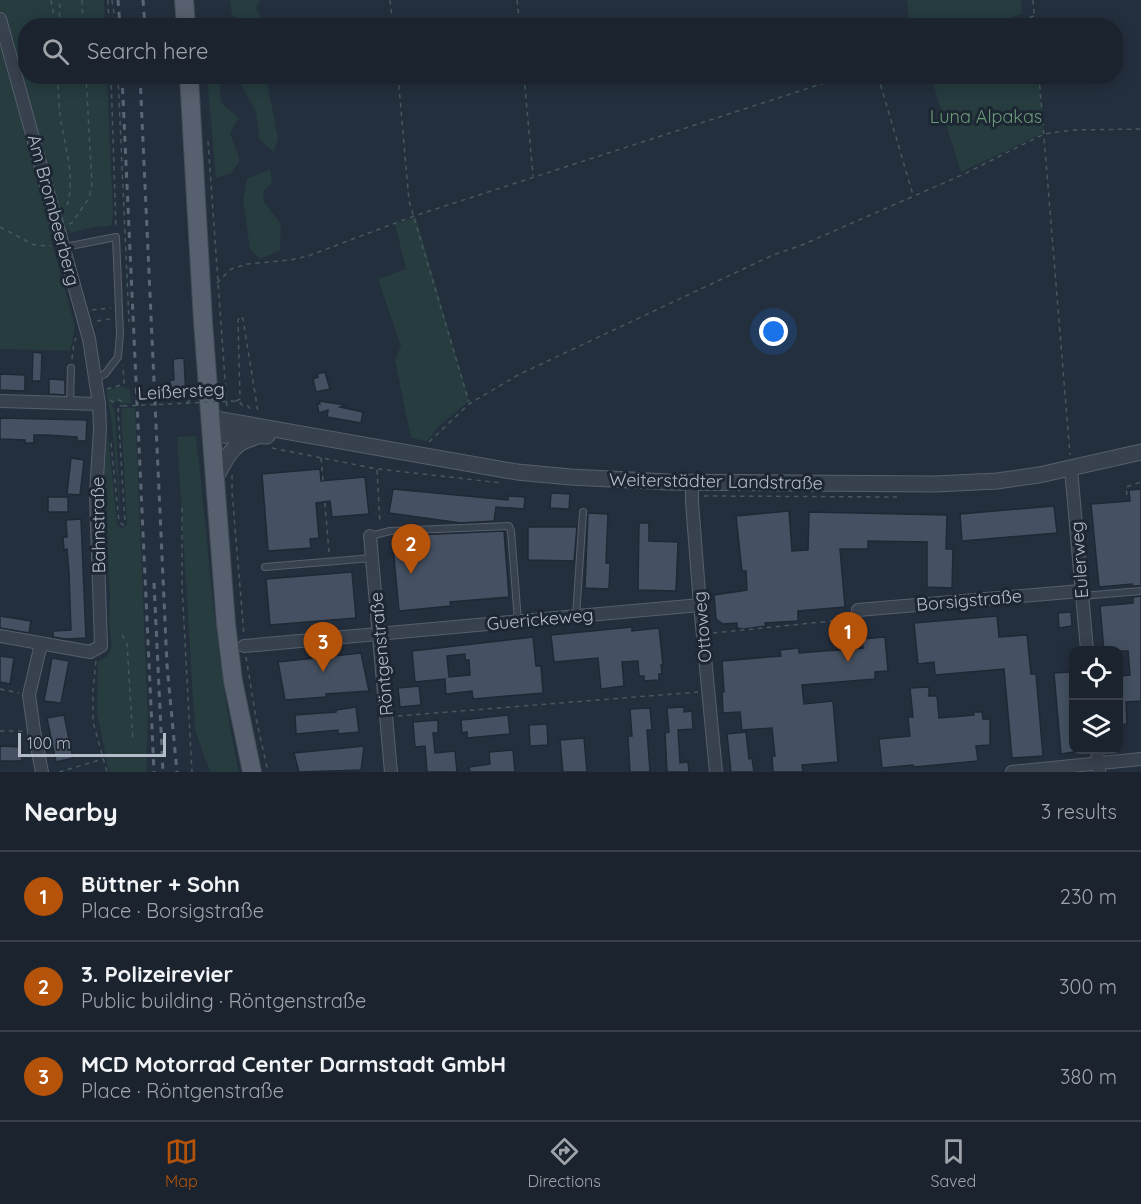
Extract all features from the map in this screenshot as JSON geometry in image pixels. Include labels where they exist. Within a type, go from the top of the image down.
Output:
[{"type":"main road","points":[[184,0],[185,18]]},
{"type":"main road","points":[[189,84],[203,322],[224,474],[221,560],[233,681],[252,772]]},
{"type":"street","name":"Am Brombeerberg","points":[[0,19],[59,247],[82,324],[99,404]]},
{"type":"street","points":[[0,401],[99,404]]},
{"type":"street","name":"Bahnstraße","points":[[99,404],[100,429],[96,495],[99,652]]},
{"type":"street","name":"Weiterstädter Landstraße","points":[[217,421],[263,436],[292,433]]},
{"type":"street","name":"Weiterstädter Landstraße","points":[[217,421],[340,440],[517,472],[571,477],[692,482],[963,483],[1007,480],[1071,469],[1141,452]]},
{"type":"street","points":[[224,474],[233,447],[242,440],[263,436]]},
{"type":"street","name":"Eulerweg","points":[[1071,469],[1086,646]]},
{"type":"street","name":"Ottoweg","points":[[692,482],[700,605],[716,772]]},
{"type":"street","name":"Röntgenstraße","points":[[370,536],[391,772]]},
{"type":"street","name":"Borsigstraße","points":[[858,610],[1081,593]]},
{"type":"street","name":"Guerickeweg","points":[[244,646],[700,605]]},
{"type":"street","points":[[0,636],[99,652]]},
{"type":"street","points":[[41,644],[29,695],[42,772]]},
{"type":"street","points":[[1012,772],[1098,768],[1141,759]]},
{"type":"lane","points":[[59,247],[116,237],[118,357],[105,374],[95,379]]},
{"type":"lane","points":[[70,403],[72,368]]},
{"type":"lane","points":[[576,616],[583,512]]},
{"type":"lane","points":[[370,536],[390,531],[509,526],[518,621]]},
{"type":"lane","points":[[265,567],[372,558]]},
{"type":"lane","points":[[1081,593],[1141,591]]},
{"type":"path","points":[[51,0],[56,18]]},
{"type":"path","points":[[59,18],[60,0]]},
{"type":"path","points":[[82,0],[83,18]]},
{"type":"path","points":[[108,0],[109,18]]},
{"type":"path","points":[[112,0],[115,18]]},
{"type":"path","points":[[390,0],[392,18]]},
{"type":"path","points":[[517,0],[518,18]]},
{"type":"path","points":[[1028,18],[1034,16],[1033,0]]},
{"type":"path","points":[[58,84],[60,115],[69,166],[70,193],[64,213]]},
{"type":"path","points":[[67,224],[72,223],[84,206],[89,198],[92,185],[86,84]]},
{"type":"path","points":[[111,84],[116,237]]},
{"type":"path","points":[[118,84],[128,324]]},
{"type":"path","points":[[399,84],[409,201],[469,404]]},
{"type":"path","points":[[525,84],[533,177]]},
{"type":"path","points":[[217,283],[231,269],[248,264],[308,256],[414,216],[821,84]]},
{"type":"path","points":[[880,84],[914,196]]},
{"type":"path","points":[[1040,84],[1071,469]]},
{"type":"path","points":[[422,456],[426,445],[469,404],[518,375],[773,255],[962,175],[1044,134],[1073,130],[1141,129]]},
{"type":"path","points":[[207,134],[217,283],[217,421]]},
{"type":"path","points":[[0,227],[34,245],[59,247]]},
{"type":"path","points":[[72,368],[74,342],[82,324],[118,307]]},
{"type":"path","name":"Leißersteg","points":[[110,434],[119,522],[123,525],[125,522],[119,406],[237,401],[240,396],[238,320],[241,316],[258,411]]},
{"type":"path","points":[[82,324],[119,318]]},
{"type":"path","points":[[186,403],[194,397]]},
{"type":"path","points":[[114,402],[120,400],[123,403],[119,406]]},
{"type":"path","points":[[237,401],[242,405],[247,405],[254,412]]},
{"type":"path","points":[[321,458],[330,562]]},
{"type":"path","points":[[370,536],[382,523],[377,469]]},
{"type":"path","points":[[224,474],[232,492],[244,646],[268,772]]},
{"type":"path","points":[[1127,495],[1126,487],[1141,482]]},
{"type":"path","points":[[182,508],[182,586],[192,772]]},
{"type":"path","points":[[703,634],[858,619],[858,610]]},
{"type":"path","points":[[122,635],[127,644],[133,741]]},
{"type":"path","points":[[99,652],[93,690],[93,722],[107,772]]},
{"type":"path","points":[[0,689],[29,695]]},
{"type":"path","points":[[386,717],[708,691]]},
{"type":"path","points":[[0,731],[34,731]]},
{"type":"path","points":[[60,772],[104,759]]},
{"type":"green space","points":[[0,0],[104,0],[105,18],[18,18],[18,84],[107,84],[113,215],[111,226],[94,227],[70,233],[67,230],[69,239],[66,237],[56,243],[53,234],[50,235],[75,327],[70,351],[0,349]]},
{"type":"green space","points":[[230,0],[260,0],[256,7],[261,18],[236,18],[232,15]]},
{"type":"green space","points":[[907,0],[1021,0],[1022,14],[1009,18],[908,18]]},
{"type":"green space","points":[[208,84],[223,84],[220,86],[221,103],[239,118],[230,133],[240,160],[232,173],[216,178]]},
{"type":"green space","points":[[240,84],[267,84],[278,138],[274,152],[259,139],[256,111]]},
{"type":"green space","name":"Luna Alpakas","points":[[933,84],[1040,84],[1043,133],[961,172]]},
{"type":"green space","points":[[270,169],[272,183],[263,191],[264,202],[281,224],[280,250],[260,259],[250,249],[243,200],[247,179]]},
{"type":"green space","points":[[416,217],[469,401],[439,426],[427,441],[411,438],[395,360],[401,346],[378,279],[406,269],[395,224]]},
{"type":"green space","points":[[121,386],[130,390],[131,403],[123,404],[119,401],[112,405],[115,411],[121,522],[111,415],[106,395],[108,390]]},
{"type":"green space","points":[[123,408],[135,408],[148,717],[146,772],[109,772],[97,713],[98,661],[107,657],[112,646],[102,492],[108,434],[117,524],[122,529],[127,524],[121,411]]},
{"type":"green space","points":[[196,436],[218,646],[239,772],[210,772],[195,730],[177,437]]},
{"type":"building","points":[[33,352],[42,353],[41,381],[32,381]]},
{"type":"building","points":[[184,358],[186,397],[175,397],[175,392],[171,392],[170,380],[174,380],[173,359]]},
{"type":"building","points":[[325,372],[330,389],[316,392],[313,379],[318,377],[317,374]]},
{"type":"building","points":[[0,374],[25,375],[25,391],[0,390]]},
{"type":"building","points":[[49,379],[65,380],[65,395],[49,394]]},
{"type":"building","points":[[319,401],[345,405],[340,407],[363,412],[361,423],[327,417],[328,410],[319,413],[317,404],[320,404]]},
{"type":"building","points":[[0,418],[87,420],[86,441],[77,441],[77,437],[47,435],[34,435],[34,443],[25,443],[25,440],[0,439]]},
{"type":"building","points":[[71,458],[84,460],[80,495],[67,494]]},
{"type":"building","points":[[320,469],[321,481],[365,477],[369,514],[332,517],[330,501],[316,503],[319,538],[310,539],[311,548],[268,551],[262,474]]},
{"type":"building","points":[[393,489],[508,500],[508,496],[525,497],[524,509],[496,507],[494,521],[461,523],[389,513]]},
{"type":"building","points":[[1141,489],[1141,586],[1132,586],[1132,584],[1099,587],[1091,504],[1130,501],[1129,490]]},
{"type":"building","points":[[551,493],[570,494],[569,509],[550,508]]},
{"type":"building","points":[[48,497],[68,497],[68,512],[48,512]]},
{"type":"building","points":[[1054,506],[1057,533],[962,541],[960,514]]},
{"type":"building","points":[[789,511],[792,551],[808,550],[809,512],[947,515],[946,549],[953,549],[952,588],[927,587],[927,542],[868,541],[868,549],[840,549],[845,607],[798,611],[798,621],[765,623],[766,626],[744,629],[737,628],[737,623],[723,624],[716,619],[714,595],[747,590],[746,571],[742,571],[736,516]]},
{"type":"building","points":[[588,513],[608,514],[606,563],[610,563],[609,589],[585,588]]},
{"type":"building","points":[[81,519],[86,638],[53,637],[53,631],[71,630],[69,572],[67,549],[64,550],[63,537],[67,537],[66,520]]},
{"type":"building","points":[[639,523],[649,523],[649,541],[678,542],[676,591],[638,590]]},
{"type":"building","points":[[528,527],[577,527],[574,561],[528,560]]},
{"type":"building","points":[[504,531],[509,597],[450,602],[451,606],[399,611],[392,536]]},
{"type":"building","points":[[352,572],[356,618],[270,625],[266,579]]},
{"type":"building","points":[[1141,596],[1141,701],[1126,702],[1127,724],[1123,724],[1123,676],[1130,675],[1128,651],[1123,651],[1123,646],[1104,646],[1100,606],[1133,603],[1133,597]]},
{"type":"building","points":[[1071,612],[1072,626],[1059,628],[1058,613]]},
{"type":"building","points":[[0,616],[31,621],[29,633],[0,628]]},
{"type":"building","points":[[997,616],[999,637],[1027,635],[1031,674],[1036,674],[1043,756],[1012,758],[1004,669],[935,675],[934,662],[918,664],[914,623]]},
{"type":"building","points":[[632,627],[632,631],[659,628],[663,665],[661,665],[662,674],[659,674],[659,680],[644,681],[644,676],[639,676],[638,661],[622,662],[624,686],[601,689],[598,658],[554,662],[551,635]]},
{"type":"building","points":[[533,637],[536,666],[541,666],[543,693],[473,699],[472,691],[446,694],[445,679],[415,682],[412,651]],"holes":[[[465,654],[465,660],[469,660],[470,675],[449,677],[447,656]]]},
{"type":"building","points":[[885,637],[888,671],[875,672],[875,679],[802,685],[804,704],[833,701],[838,762],[802,765],[803,772],[773,772],[772,756],[775,756],[772,728],[742,730],[740,712],[723,713],[722,661],[781,656],[780,650],[799,648],[799,653],[863,648],[862,639]]},
{"type":"building","points":[[361,653],[369,691],[285,700],[278,662]]},
{"type":"building","points":[[0,656],[14,658],[10,684],[0,682]]},
{"type":"building","points":[[52,658],[69,661],[61,703],[44,701]]},
{"type":"building","points":[[1069,672],[1069,753],[1061,754],[1054,673]]},
{"type":"building","points":[[419,686],[421,705],[400,707],[398,688]]},
{"type":"building","points":[[929,687],[929,696],[937,696],[939,718],[974,715],[973,712],[982,712],[983,719],[990,719],[990,745],[976,746],[978,761],[882,768],[879,739],[910,736],[908,717],[913,717],[910,688]]},
{"type":"building","points":[[356,707],[359,732],[338,734],[338,730],[296,734],[295,715],[336,712],[336,710]]},
{"type":"building","points":[[684,707],[684,712],[692,711],[693,729],[678,730],[680,763],[688,762],[689,772],[667,772],[665,733],[669,732],[667,708]]},
{"type":"building","points":[[650,708],[652,730],[647,730],[650,772],[630,772],[628,736],[632,736],[630,709]]},
{"type":"building","points":[[64,715],[73,758],[56,762],[47,718]]},
{"type":"building","points":[[508,715],[510,734],[467,738],[467,732],[462,733],[461,720]]},
{"type":"building","points":[[438,720],[438,733],[433,733],[435,753],[455,751],[457,772],[427,772],[425,746],[415,747],[413,722]]},
{"type":"building","points":[[547,724],[548,745],[530,746],[529,725]]},
{"type":"building","points":[[746,732],[749,759],[752,758],[754,772],[731,772],[727,734]]},
{"type":"building","points":[[584,738],[587,772],[563,772],[560,740]]},
{"type":"building","points":[[0,746],[22,747],[22,761],[0,761]]},
{"type":"building","points":[[364,746],[361,770],[299,772],[294,753]]},
{"type":"building","points":[[513,750],[515,772],[470,772],[469,767],[490,764],[489,752]]},
{"type":"railway","points":[[118,0],[119,18]]},
{"type":"railway","points":[[143,0],[144,18]]},
{"type":"railway","points":[[122,84],[154,772]]},
{"type":"railway","points":[[140,84],[167,665],[177,772]]},
{"type":"railway","points":[[154,583],[163,772]]},
{"type":"place","name":"3. Polizeirevier","points":[[411,574]]},
{"type":"place","name":"Büttner + Sohn","points":[[848,662]]},
{"type":"place","name":"MCD Motorrad Center Darmstadt GmbH","points":[[323,672]]}]
